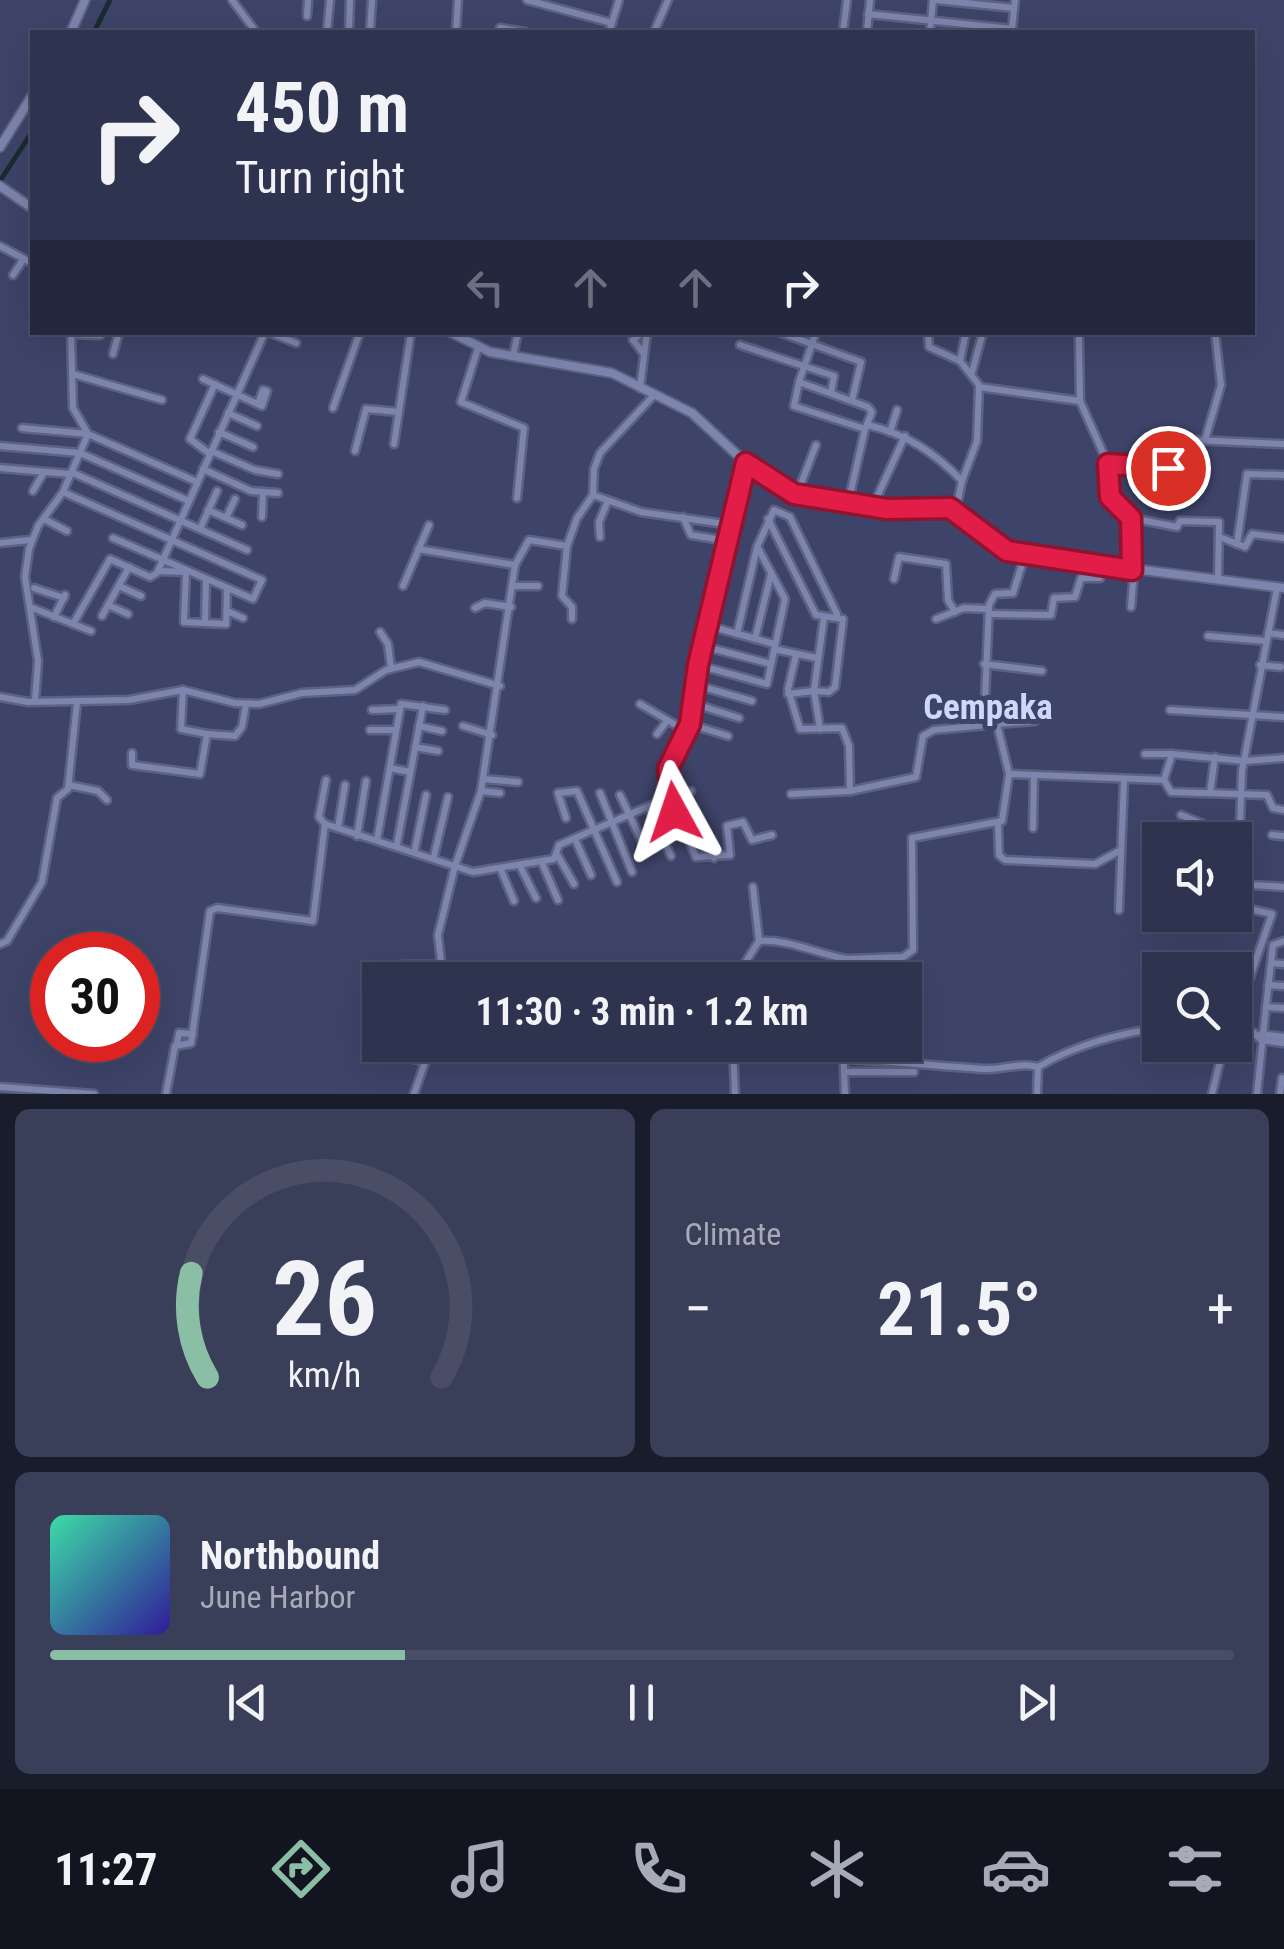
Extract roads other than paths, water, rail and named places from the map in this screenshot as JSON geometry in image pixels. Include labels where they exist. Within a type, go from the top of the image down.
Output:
[{"type":"street","points":[[72,30],[84,0]]},
{"type":"street","points":[[232,0],[254,30]]},
{"type":"street","points":[[307,16],[308,0]]},
{"type":"street","points":[[327,30],[330,0]]},
{"type":"street","points":[[348,30],[350,0]]},
{"type":"street","points":[[370,30],[372,0]]},
{"type":"street","points":[[456,30],[458,0]]},
{"type":"street","points":[[527,0],[612,23]]},
{"type":"street","points":[[610,30],[618,0]]},
{"type":"street","points":[[655,30],[668,0]]},
{"type":"street","points":[[844,30],[847,0]]},
{"type":"street","points":[[866,30],[870,0]]},
{"type":"street","points":[[930,30],[934,0],[1015,4],[1012,30]]},
{"type":"street","points":[[868,14],[1005,30]]},
{"type":"street","points":[[0,147],[30,99]]},
{"type":"street","points":[[1,188],[30,207]]},
{"type":"street","points":[[0,246],[30,262]]},
{"type":"street","points":[[13,275],[23,260]]},
{"type":"street","points":[[71,335],[73,408],[88,434]]},
{"type":"street","points":[[90,335],[100,336]]},
{"type":"street","points":[[114,354],[118,335]]},
{"type":"street","points":[[74,624],[110,558],[150,578],[158,570],[265,335]]},
{"type":"street","points":[[274,335],[296,343]]},
{"type":"street","points":[[333,408],[359,335]]},
{"type":"street","points":[[394,444],[412,335]]},
{"type":"street","points":[[455,335],[478,348],[606,371],[696,416],[746,463],[779,488],[797,494],[872,508],[956,510],[994,544],[1024,555],[1280,588],[1260,665],[1244,761],[1240,822]]},
{"type":"street","points":[[513,356],[517,335]]},
{"type":"street","points":[[640,335],[633,340],[644,354],[640,388]]},
{"type":"street","points":[[786,335],[862,364],[852,400]]},
{"type":"street","points":[[815,335],[794,406],[905,436],[940,459],[962,482]]},
{"type":"street","points":[[928,335],[929,347],[960,361],[979,387],[978,441],[956,510]]},
{"type":"street","points":[[960,361],[965,335]]},
{"type":"street","points":[[972,373],[982,335]]},
{"type":"street","points":[[1206,440],[1221,384],[1215,335]]},
{"type":"street","points":[[1079,338],[1080,401],[1108,464],[1110,497],[1131,518],[1177,527],[1180,521],[1242,525]]},
{"type":"street","points":[[740,345],[834,376],[830,393]]},
{"type":"street","points":[[478,348],[461,402],[524,428],[518,498]]},
{"type":"street","points":[[72,374],[162,400]]},
{"type":"street","points":[[203,379],[258,404]]},
{"type":"street","points":[[799,382],[870,408],[848,504]]},
{"type":"street","points":[[215,384],[190,439],[210,452],[255,470],[278,474]]},
{"type":"street","points":[[979,387],[1080,401]]},
{"type":"street","points":[[572,619],[572,607],[562,593],[567,546],[577,518],[594,495],[594,469],[600,452],[655,394]]},
{"type":"street","points":[[196,398],[206,403]]},
{"type":"street","points":[[355,451],[366,408],[399,412]]},
{"type":"street","points":[[890,432],[897,410]]},
{"type":"street","points":[[228,413],[257,426]]},
{"type":"street","points":[[187,417],[198,422]]},
{"type":"street","points":[[22,428],[88,434],[197,482]]},
{"type":"street","points":[[219,432],[253,447]]},
{"type":"street","points":[[34,701],[38,661],[25,577],[30,540],[63,492],[88,434]]},
{"type":"street","points":[[872,508],[905,436]]},
{"type":"street","points":[[1108,464],[1166,469],[1187,441],[1284,444]]},
{"type":"street","points":[[797,494],[816,445]]},
{"type":"street","points":[[0,446],[80,453],[188,501]]},
{"type":"street","points":[[746,463],[702,646],[688,728],[668,769],[670,798],[690,852],[696,857],[731,854],[728,826],[743,822],[750,840],[772,835]]},
{"type":"street","points":[[0,468],[70,473],[248,550]]},
{"type":"street","points":[[14,482],[21,470]]},
{"type":"street","points":[[203,470],[278,494]]},
{"type":"street","points":[[33,491],[44,472]]},
{"type":"street","points":[[1237,544],[1247,474],[1284,475]]},
{"type":"street","points":[[63,492],[262,580],[253,600],[112,538]]},
{"type":"street","points":[[200,529],[216,492]]},
{"type":"street","points":[[262,517],[263,492]]},
{"type":"street","points":[[594,495],[608,503],[732,525]]},
{"type":"street","points":[[226,518],[235,499]]},
{"type":"street","points":[[600,537],[599,522],[608,503]]},
{"type":"street","points":[[208,510],[242,526]]},
{"type":"street","points":[[736,634],[758,547],[774,510],[790,518],[837,614],[843,618],[836,687],[829,692],[788,694]]},
{"type":"street","points":[[683,517],[691,535],[728,541]]},
{"type":"street","points":[[44,518],[67,531]]},
{"type":"street","points":[[1131,518],[1131,607]]},
{"type":"street","points":[[768,519],[811,608],[824,617],[837,614]]},
{"type":"street","points":[[1218,580],[1222,538],[1219,522]]},
{"type":"street","points":[[403,586],[429,524]]},
{"type":"street","points":[[1222,538],[1245,547],[1253,534],[1284,538]]},
{"type":"street","points":[[0,543],[30,540]]},
{"type":"street","points":[[442,962],[438,935],[455,866],[481,792],[500,686],[515,565],[529,540],[567,546]]},
{"type":"street","points":[[698,665],[767,684],[785,600],[758,547]]},
{"type":"street","points":[[418,549],[515,565]]},
{"type":"street","points":[[984,724],[984,664],[990,611],[995,594],[1013,594],[1024,555]]},
{"type":"street","points":[[894,579],[900,557],[946,564],[948,600],[955,612]]},
{"type":"street","points":[[102,616],[129,568]]},
{"type":"street","points":[[936,619],[955,612],[1051,615],[1054,598],[1076,597],[1080,578],[1100,578],[1103,568]]},
{"type":"street","points":[[158,570],[186,571]]},
{"type":"street","points":[[186,571],[184,622],[230,625],[239,616],[226,611]]},
{"type":"street","points":[[754,639],[772,573]]},
{"type":"street","points":[[204,623],[206,579]]},
{"type":"street","points":[[119,586],[141,596]]},
{"type":"street","points":[[513,586],[538,586]]},
{"type":"street","points":[[34,588],[64,596],[54,617]]},
{"type":"street","points":[[226,624],[228,588]]},
{"type":"street","points":[[475,608],[485,603],[511,607]]},
{"type":"street","points":[[108,605],[128,614]]},
{"type":"street","points":[[30,608],[91,631]]},
{"type":"street","points":[[820,730],[814,691],[824,617]]},
{"type":"street","points":[[708,626],[817,658]]},
{"type":"street","points":[[380,632],[388,644],[391,668]]},
{"type":"street","points":[[1208,636],[1284,635]]},
{"type":"street","points":[[702,646],[771,664]]},
{"type":"street","points":[[796,654],[788,694],[796,704],[801,730],[843,730],[850,756],[850,791]]},
{"type":"street","points":[[0,697],[77,702],[129,700],[182,690],[246,704],[302,693],[355,690],[391,668],[425,662],[500,686]]},
{"type":"street","points":[[984,664],[1042,671]]},
{"type":"street","points":[[1260,665],[1280,667]]},
{"type":"street","points":[[696,685],[752,700]]},
{"type":"street","points":[[182,690],[181,729],[235,736],[242,728],[246,704]]},
{"type":"street","points":[[0,944],[7,941],[42,882],[57,798],[68,784],[77,702]]},
{"type":"street","points":[[376,840],[400,709],[404,702],[445,710]]},
{"type":"street","points":[[692,703],[739,718]]},
{"type":"street","points":[[640,704],[667,721],[728,736]]},
{"type":"street","points":[[396,844],[422,706]]},
{"type":"street","points":[[372,710],[400,709]]},
{"type":"street","points":[[1170,710],[1252,712],[1284,717]]},
{"type":"street","points":[[791,794],[850,791],[918,776],[920,740],[930,731],[1035,720]]},
{"type":"street","points":[[657,734],[667,721]]},
{"type":"street","points":[[997,724],[1009,774],[1003,818],[998,824],[998,855],[1005,860],[1095,864],[1121,850]]},
{"type":"street","points":[[418,726],[442,731]]},
{"type":"street","points":[[463,726],[492,736]]},
{"type":"street","points":[[370,730],[396,730]]},
{"type":"street","points":[[132,753],[132,765],[200,774],[207,734]]},
{"type":"street","points":[[415,747],[438,751]]},
{"type":"street","points":[[1146,754],[1244,761],[1284,758]]},
{"type":"street","points":[[1164,780],[1172,754]]},
{"type":"street","points":[[1210,793],[1214,757]]},
{"type":"street","points":[[390,768],[410,772]]},
{"type":"street","points":[[1009,774],[1164,780]]},
{"type":"street","points":[[1033,828],[1034,776]]},
{"type":"street","points":[[483,778],[518,782]]},
{"type":"street","points":[[326,780],[319,817],[325,824],[357,836],[396,844],[473,872],[521,868],[558,856]]},
{"type":"street","points":[[1119,910],[1124,780]]},
{"type":"street","points":[[1164,780],[1172,792],[1266,795],[1272,808],[1284,810]]},
{"type":"street","points":[[357,836],[366,781]]},
{"type":"street","points":[[68,784],[98,791],[107,800]]},
{"type":"street","points":[[338,828],[345,785]]},
{"type":"street","points":[[566,818],[558,793],[578,791],[616,882]]},
{"type":"street","points":[[574,884],[558,856],[559,845],[691,791]]},
{"type":"street","points":[[481,792],[500,794]]},
{"type":"street","points":[[600,793],[632,872]]},
{"type":"street","points":[[620,794],[646,850]]},
{"type":"street","points":[[415,850],[426,795]]},
{"type":"street","points":[[434,856],[448,796]]},
{"type":"street","points":[[648,808],[671,856]]},
{"type":"street","points":[[1181,814],[1199,822]]},
{"type":"street","points":[[166,1094],[176,1044],[191,1044],[210,912],[217,908],[313,921],[325,824]]},
{"type":"street","points":[[759,941],[776,940],[814,954],[847,958],[903,956],[913,950],[912,838],[998,824]]},
{"type":"street","points":[[704,828],[714,858]]},
{"type":"street","points":[[1272,835],[1284,836]]},
{"type":"street","points":[[575,839],[591,875]]},
{"type":"street","points":[[542,863],[558,900]]},
{"type":"street","points":[[521,868],[536,898]]},
{"type":"street","points":[[502,870],[514,901]]},
{"type":"street","points":[[1252,885],[1284,887]]},
{"type":"street","points":[[746,962],[759,941],[753,887]]},
{"type":"street","points":[[1252,910],[1272,914],[1252,971]]},
{"type":"street","points":[[1257,1094],[1259,1036],[1274,943],[1284,941]]},
{"type":"street","points":[[847,958],[847,962]]},
{"type":"street","points":[[1271,963],[1284,964]]},
{"type":"street","points":[[1268,984],[1284,986]]},
{"type":"street","points":[[1266,1006],[1284,1008]]},
{"type":"street","points":[[922,1061],[985,1069],[1018,1062],[1038,1066],[1056,1053],[1142,1030]]},
{"type":"street","points":[[1252,1034],[1284,1040]]},
{"type":"street","points":[[414,1094],[424,1062]]},
{"type":"street","points":[[733,1062],[735,1094]]},
{"type":"street","points":[[844,1062],[845,1094]]},
{"type":"street","points":[[1212,1094],[1220,1062]]},
{"type":"street","points":[[1037,1094],[1038,1066]]},
{"type":"street","points":[[844,1072],[914,1072]]},
{"type":"street","points":[[1280,1078],[1280,1094]]},
{"type":"street","points":[[0,1088],[94,1094]]},
{"type":"waterway","points":[[95,30],[110,0]]},
{"type":"waterway","points":[[0,181],[30,135]]},
{"type":"district","name":"Cempaka","points":[[988,707]]}]
